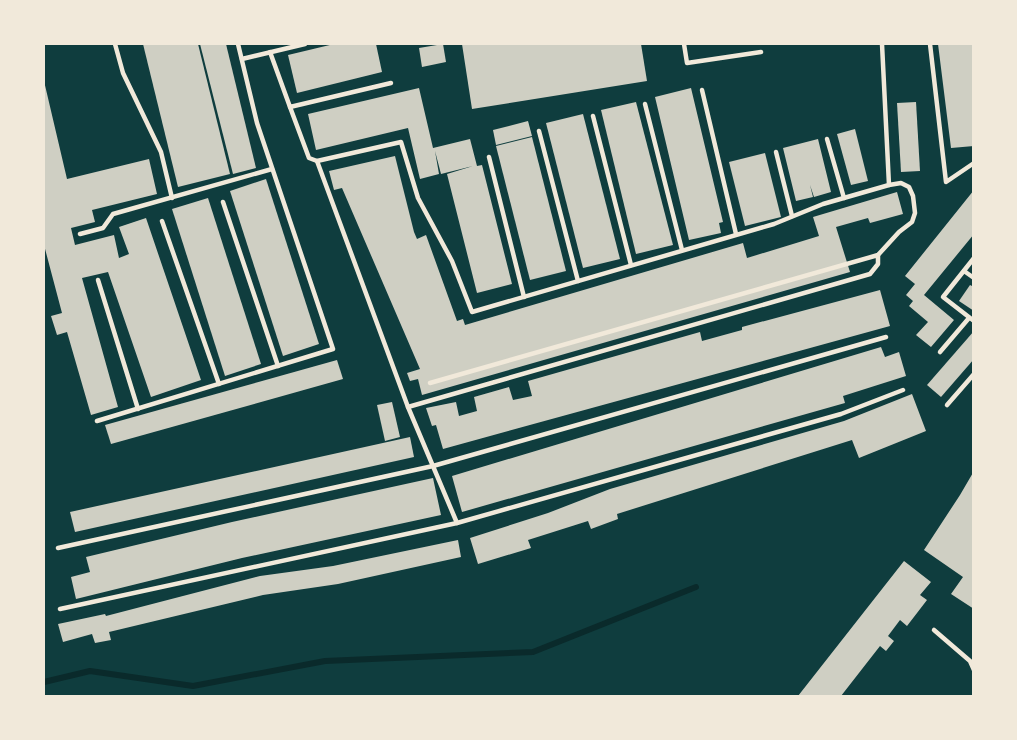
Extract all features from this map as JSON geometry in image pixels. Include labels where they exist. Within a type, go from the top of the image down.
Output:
[{"type":"lane","points":[[115,44],[123,74],[161,152],[172,198]]},
{"type":"lane","points":[[97,421],[333,349],[257,123],[238,44]]},
{"type":"lane","points":[[242,59],[305,44]]},
{"type":"lane","points":[[684,44],[687,63],[761,52]]},
{"type":"lane","points":[[882,44],[889,185]]},
{"type":"lane","points":[[930,44],[946,182],[974,163]]},
{"type":"lane","points":[[270,52],[309,158],[317,161],[401,142],[418,198],[452,261],[472,312],[736,234],[889,185],[901,183],[909,187],[913,196],[915,213],[912,222],[898,232],[878,255],[430,383]]},
{"type":"lane","points":[[290,107],[391,83]]},
{"type":"lane","points":[[702,90],[736,234]]},
{"type":"lane","points":[[645,104],[682,250]]},
{"type":"lane","points":[[593,116],[631,265]]},
{"type":"lane","points":[[539,131],[578,281]]},
{"type":"lane","points":[[827,139],[844,198]]},
{"type":"lane","points":[[776,152],[792,216]]},
{"type":"lane","points":[[489,157],[524,297]]},
{"type":"lane","points":[[317,161],[408,407],[457,523]]},
{"type":"lane","points":[[80,234],[103,228],[113,214],[272,169]]},
{"type":"lane","points":[[223,202],[278,366]]},
{"type":"lane","points":[[162,221],[219,384]]},
{"type":"lane","points":[[408,407],[870,274],[878,264],[878,255]]},
{"type":"lane","points":[[940,352],[971,320],[943,297],[974,258]]},
{"type":"lane","points":[[963,271],[974,278]]},
{"type":"lane","points":[[98,280],[138,409]]},
{"type":"lane","points":[[58,548],[433,466],[886,337]]},
{"type":"lane","points":[[947,405],[974,374]]},
{"type":"lane","points":[[60,609],[457,523],[841,414],[903,390]]},
{"type":"lane","points":[[934,630],[970,661],[974,670]]},
{"type":"building","points":[[143,44],[198,44],[230,174],[178,187]]},
{"type":"building","points":[[200,44],[226,44],[256,168],[233,174]]},
{"type":"building","points":[[334,44],[376,44],[382,72],[297,93],[288,55]]},
{"type":"building","points":[[443,44],[446,62],[422,67],[419,48]]},
{"type":"building","points":[[462,44],[641,44],[647,81],[472,109]]},
{"type":"building","points":[[938,44],[974,44],[974,146],[951,148]]},
{"type":"building","points":[[44,81],[67,179],[149,159],[157,194],[92,210],[95,222],[71,228],[75,245],[114,235],[119,258],[129,254],[119,227],[146,218],[201,380],[151,397],[108,272],[82,278],[118,407],[91,415],[67,332],[57,335],[51,316],[62,313],[44,245]]},
{"type":"building","points":[[419,88],[433,148],[470,139],[477,166],[482,165],[512,284],[477,293],[447,174],[473,166],[441,174],[435,151],[439,174],[420,179],[408,128],[316,150],[308,114]]},
{"type":"building","points":[[691,88],[723,222],[719,223],[721,233],[689,240],[655,97]]},
{"type":"building","points":[[636,102],[673,245],[636,254],[601,110]]},
{"type":"building","points":[[916,102],[920,171],[901,172],[897,103]]},
{"type":"building","points":[[583,114],[620,259],[583,268],[546,123]]},
{"type":"building","points":[[528,121],[532,136],[496,145],[493,130]]},
{"type":"building","points":[[855,129],[868,181],[851,185],[837,134]]},
{"type":"building","points":[[532,137],[566,271],[530,280],[496,146]]},
{"type":"building","points":[[818,139],[831,192],[814,197],[810,185],[813,197],[796,201],[783,148]]},
{"type":"building","points":[[765,153],[781,217],[745,226],[729,162]]},
{"type":"building","points":[[395,156],[414,232],[417,239],[426,235],[457,321],[463,319],[465,325],[743,243],[747,258],[819,236],[813,217],[897,192],[903,214],[870,223],[868,218],[836,227],[850,272],[422,395],[418,379],[410,381],[407,373],[420,369],[342,188],[334,190],[329,171]]},
{"type":"building","points":[[266,179],[319,344],[283,356],[230,191]]},
{"type":"building","points":[[974,190],[974,234],[924,295],[954,320],[931,347],[916,335],[928,322],[909,306],[913,301],[906,295],[915,284],[905,276]]},
{"type":"building","points":[[208,198],[261,364],[225,376],[172,209]]},
{"type":"building","points":[[970,285],[974,287],[974,311],[959,301]]},
{"type":"building","points":[[880,290],[890,326],[443,449],[436,425],[432,426],[426,408],[456,402],[459,416],[477,411],[474,397],[509,387],[513,400],[532,396],[528,381],[700,332],[702,341],[742,330],[742,327]]},
{"type":"building","points":[[974,331],[974,359],[941,397],[927,385]]},
{"type":"building","points":[[881,347],[885,357],[899,352],[906,376],[843,396],[845,403],[462,512],[452,476]]},
{"type":"building","points":[[337,360],[343,379],[111,444],[105,425]]},
{"type":"building","points":[[912,394],[926,431],[859,458],[852,440],[617,514],[618,519],[591,529],[588,521],[528,540],[531,548],[478,564],[470,538],[548,513],[610,489],[844,421]]},
{"type":"building","points":[[392,402],[400,437],[385,441],[377,405]]},
{"type":"building","points":[[410,437],[414,457],[75,532],[70,512]]},
{"type":"building","points":[[974,471],[974,609],[951,594],[963,577],[924,550]]},
{"type":"building","points":[[433,478],[441,515],[242,558],[76,599],[71,577],[90,572],[86,557]]},
{"type":"building","points":[[458,540],[461,557],[338,584],[263,595],[109,632],[111,640],[95,643],[92,634],[63,642],[58,624],[105,614],[106,616],[260,576],[333,566]]},
{"type":"building","points":[[904,561],[931,582],[920,595],[927,600],[907,626],[900,620],[888,636],[894,641],[886,651],[880,646],[841,696],[798,696]]},
{"type":"waterway","points":[[44,682],[90,671],[193,686],[325,661],[533,652],[696,587]]}]
